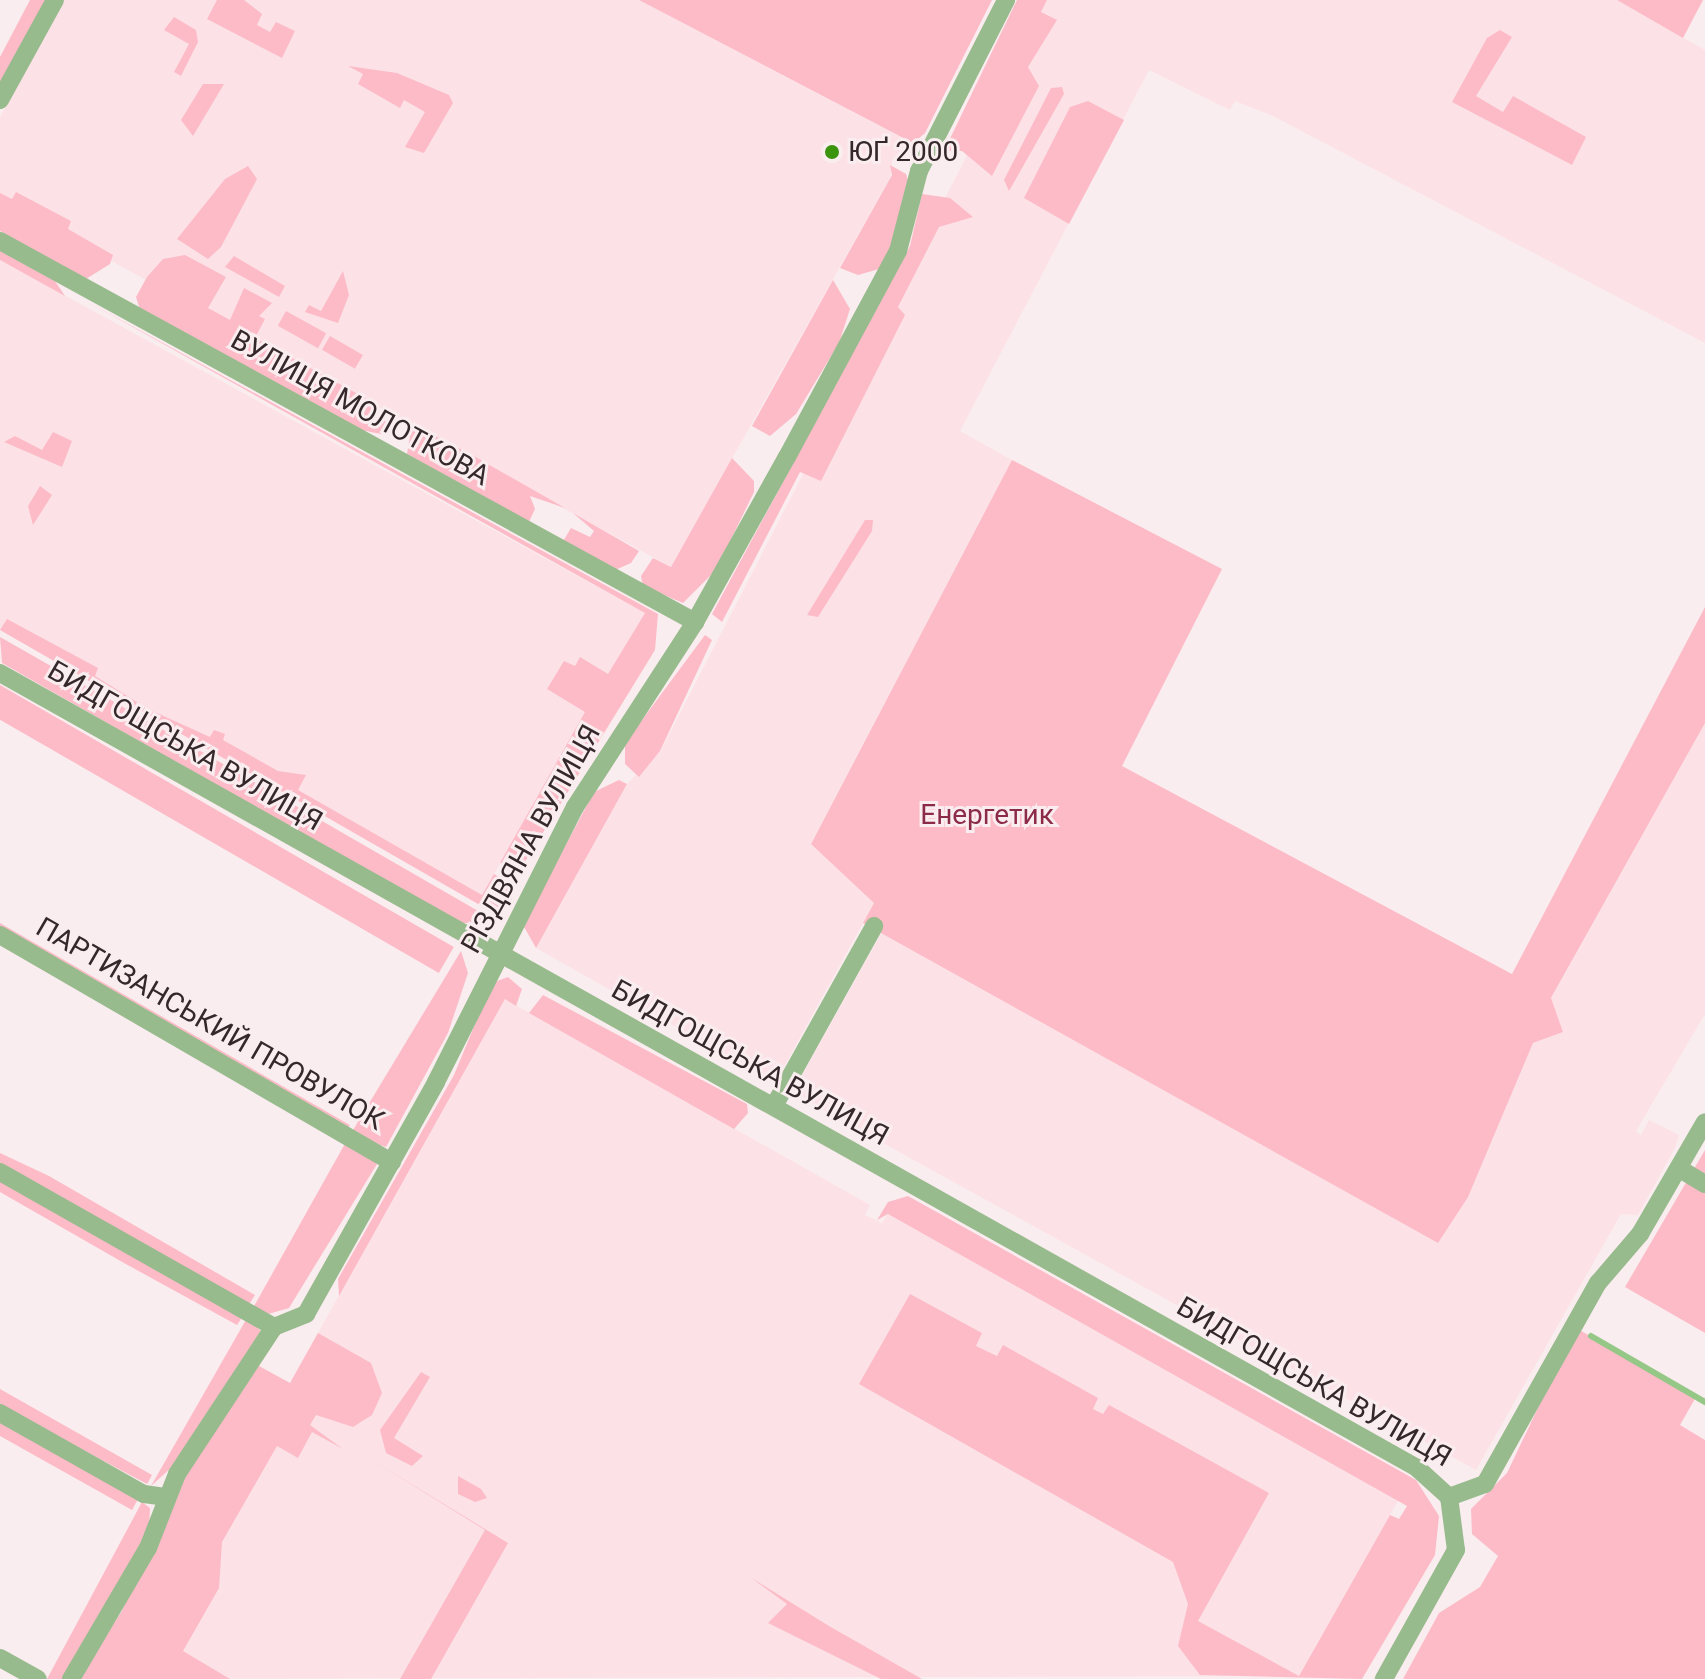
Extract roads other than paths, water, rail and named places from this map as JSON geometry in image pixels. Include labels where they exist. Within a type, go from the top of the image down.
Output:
[{"type":"street","points":[[0,100],[55,0]]},
{"type":"street","name":"РІЗДВЯНА ВУЛИЦЯ","points":[[274,1327],[306,1314],[392,1162],[575,807],[695,622],[898,251],[919,171],[1006,0]]},
{"type":"street","name":"ВУЛИЦЯ МОЛОТКОВА","points":[[0,241],[695,622]]},
{"type":"street","name":"БИДГОЩСЬКА ВУЛИЦЯ","points":[[0,673],[496,956],[774,1106],[1417,1468],[1449,1497],[1455,1517],[1456,1550],[1384,1679]]},
{"type":"street","points":[[774,1106],[874,926]]},
{"type":"street","name":"ПАРТИЗАНСЬКИЙ ПРОВУЛОК","points":[[0,935],[392,1162]]},
{"type":"street","points":[[1449,1497],[1485,1484],[1598,1283],[1680,1169],[1705,1122]]},
{"type":"street","points":[[1680,1169],[1705,1184]]},
{"type":"street","points":[[0,1172],[274,1327],[165,1497],[148,1548],[71,1679]]},
{"type":"street","points":[[0,1413],[144,1494],[165,1497]]},
{"type":"street","points":[[0,1658],[38,1679]]},
{"type":"waterway","points":[[1591,1336],[1705,1402]]},
{"type":"place","name":"ЮҐ 2000","points":[[832,152]]},
{"type":"park label","name":"Енергетик","points":[[987,815]]}]
